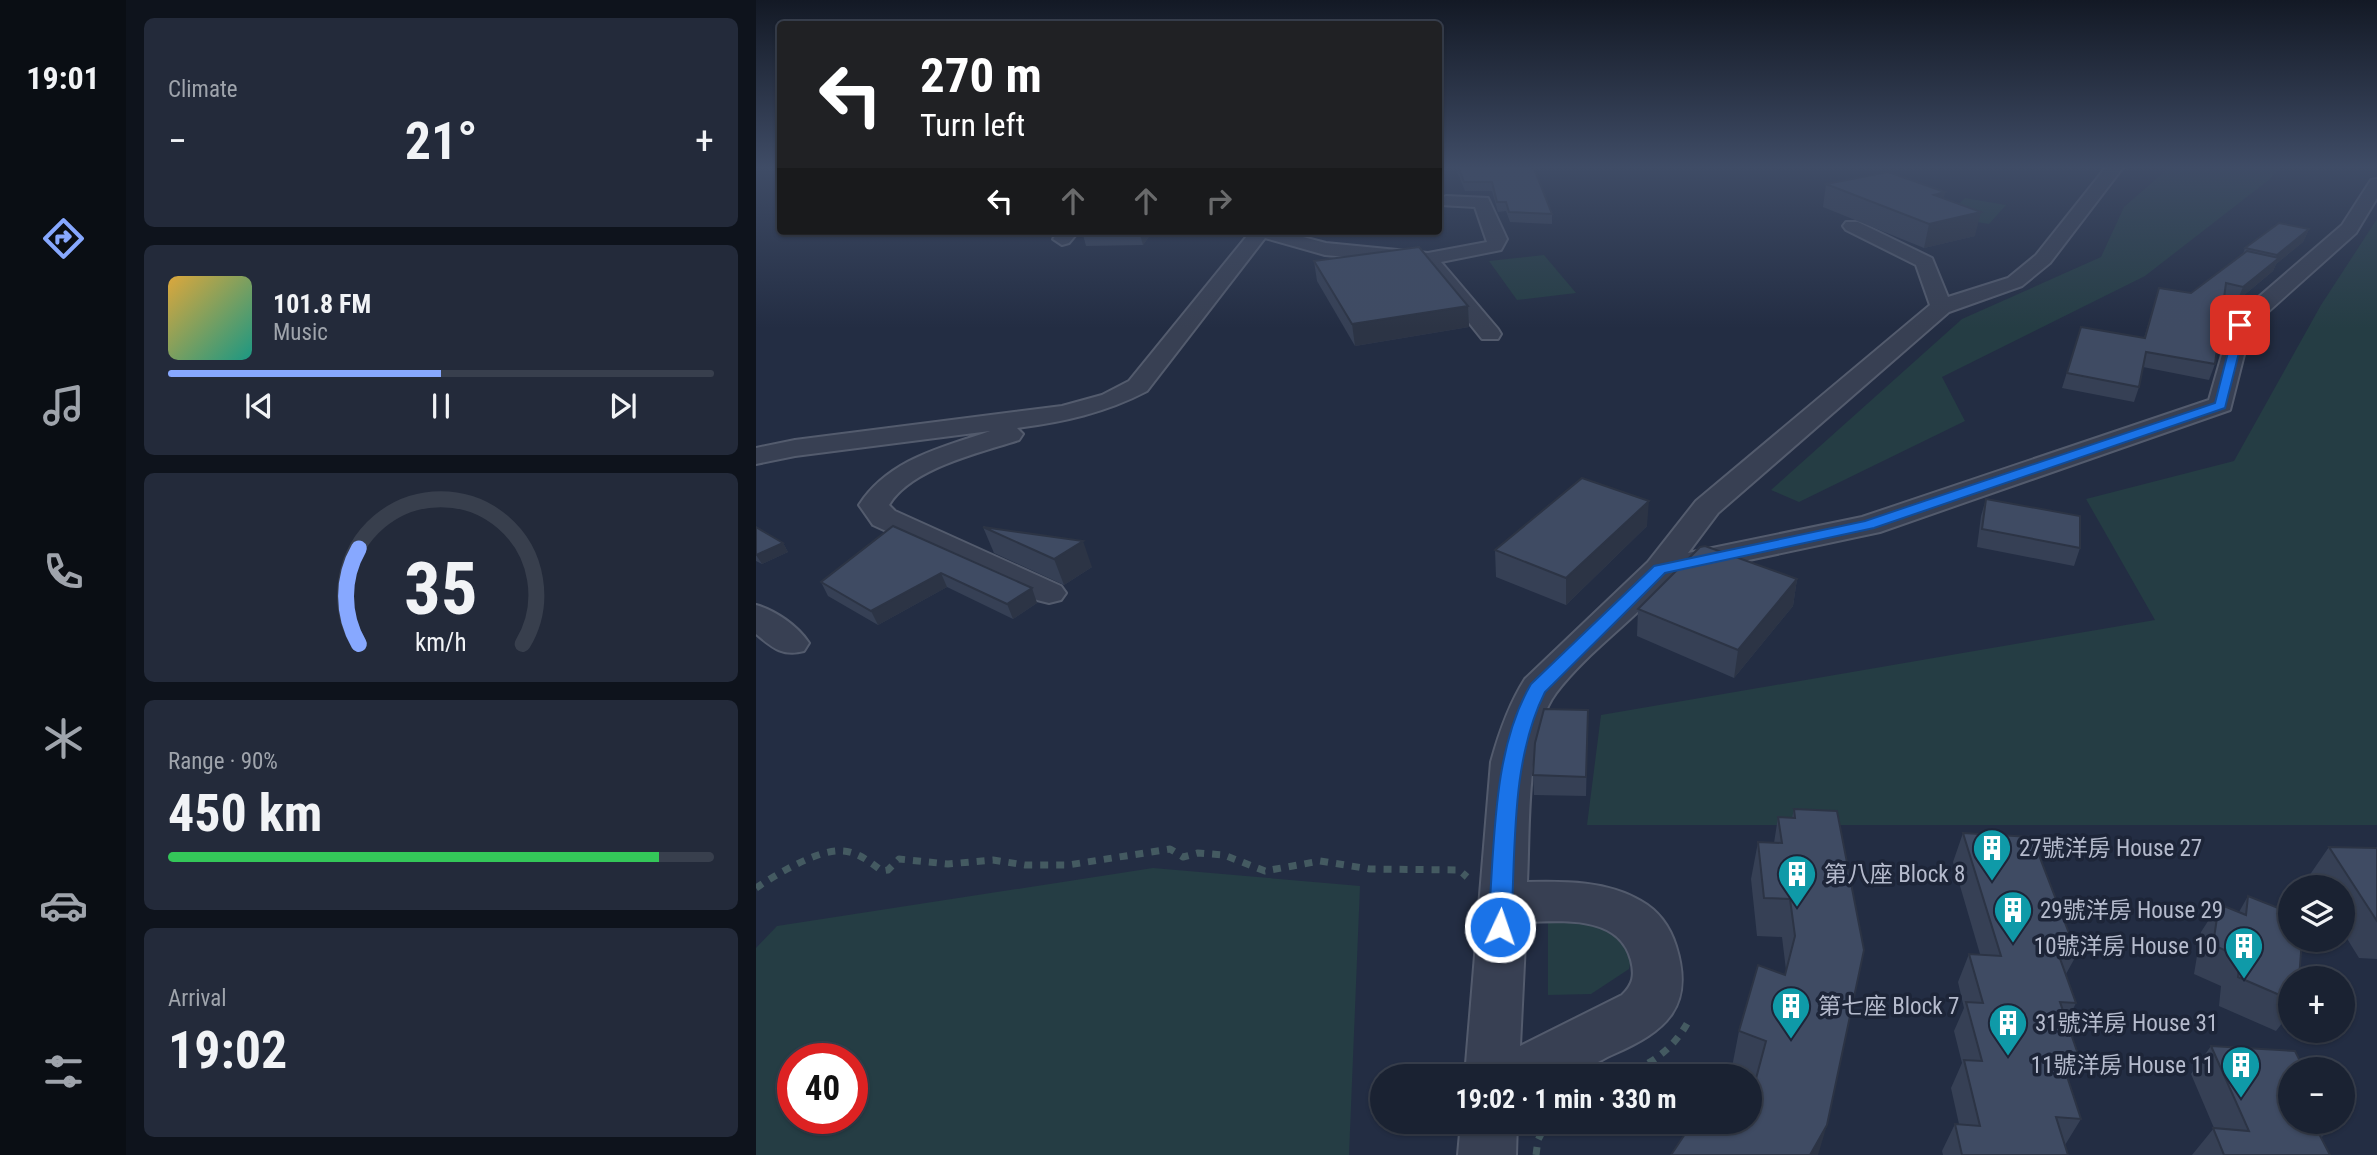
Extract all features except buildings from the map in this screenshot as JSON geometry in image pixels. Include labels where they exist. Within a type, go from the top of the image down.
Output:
[{"type":"street","points":[[1336,270],[1382,260],[1428,259],[1494,246],[1498,239],[1490,220]]},
{"type":"street","points":[[1493,1064],[1512,762],[1527,709],[1538,688],[1660,569],[1707,507],[1941,307],[2015,282],[2043,259],[2074,220]]},
{"type":"street","points":[[1660,569],[1869,525],[2221,405],[2240,325],[2349,229],[2355,220]]},
{"type":"street","points":[[1852,226],[1925,262],[1941,307]]},
{"type":"street","points":[[1049,593],[884,518],[874,505],[878,494],[893,481],[925,465],[1064,414],[1111,400],[1138,386],[1258,235]]},
{"type":"street","points":[[1275,235],[1325,249],[1382,260]]},
{"type":"street","points":[[1428,259],[1490,334]]},
{"type":"street","points":[[756,456],[795,448],[1064,414]]},
{"type":"street","points":[[756,617],[791,643]]},
{"type":"street","points":[[1501,902],[1585,904],[1606,908],[1634,923],[1647,935],[1659,969],[1657,987],[1649,1003],[1636,1017],[1613,1031],[1584,1040],[1539,1064]]},
{"type":"path","points":[[756,888],[818,853],[833,849],[860,854],[882,871],[888,870],[899,859],[948,864],[993,860],[1025,865],[1068,865],[1170,849],[1183,857],[1198,853],[1224,855],[1265,870],[1320,861],[1370,869],[1459,870],[1501,902]]},
{"type":"path","points":[[1500,1140],[1538,1140],[1541,1134]]},
{"type":"shaded area","points":[[1964,220],[1993,220],[1989,224]]},
{"type":"shaded area","points":[[2118,220],[2217,220],[2145,276],[1942,377],[1965,421],[1799,502],[1771,490],[1962,319],[2101,257]]},
{"type":"shaded area","points":[[2377,220],[2377,825],[1587,825],[1601,715],[2155,620],[2086,499],[2234,461],[2321,305]]},
{"type":"shaded area","points":[[1544,255],[1576,293],[1517,300],[1489,261]]},
{"type":"shaded area","points":[[1153,868],[1360,886],[1349,1155],[756,1155],[756,948],[777,926]]},
{"type":"shaded area","points":[[1548,884],[1639,927],[1629,969],[1591,994],[1548,995]]},
{"type":"place","name":"27號洋房 House 27","points":[[1992,882]]},
{"type":"place","name":"第八座 Block 8","points":[[1797,908]]},
{"type":"place","name":"29號洋房 House 29","points":[[2013,944]]},
{"type":"place","name":"10號洋房 House 10","points":[[2244,980]]},
{"type":"place","name":"第七座 Block 7","points":[[1791,1040]]},
{"type":"place","name":"31號洋房 House 31","points":[[2008,1057]]},
{"type":"place","name":"11號洋房 House 11","points":[[2241,1099]]},
{"type":"route","points":[[1500,927],[1512,762],[1527,709],[1538,688],[1660,569],[1869,525],[2221,405],[2240,325]]}]
